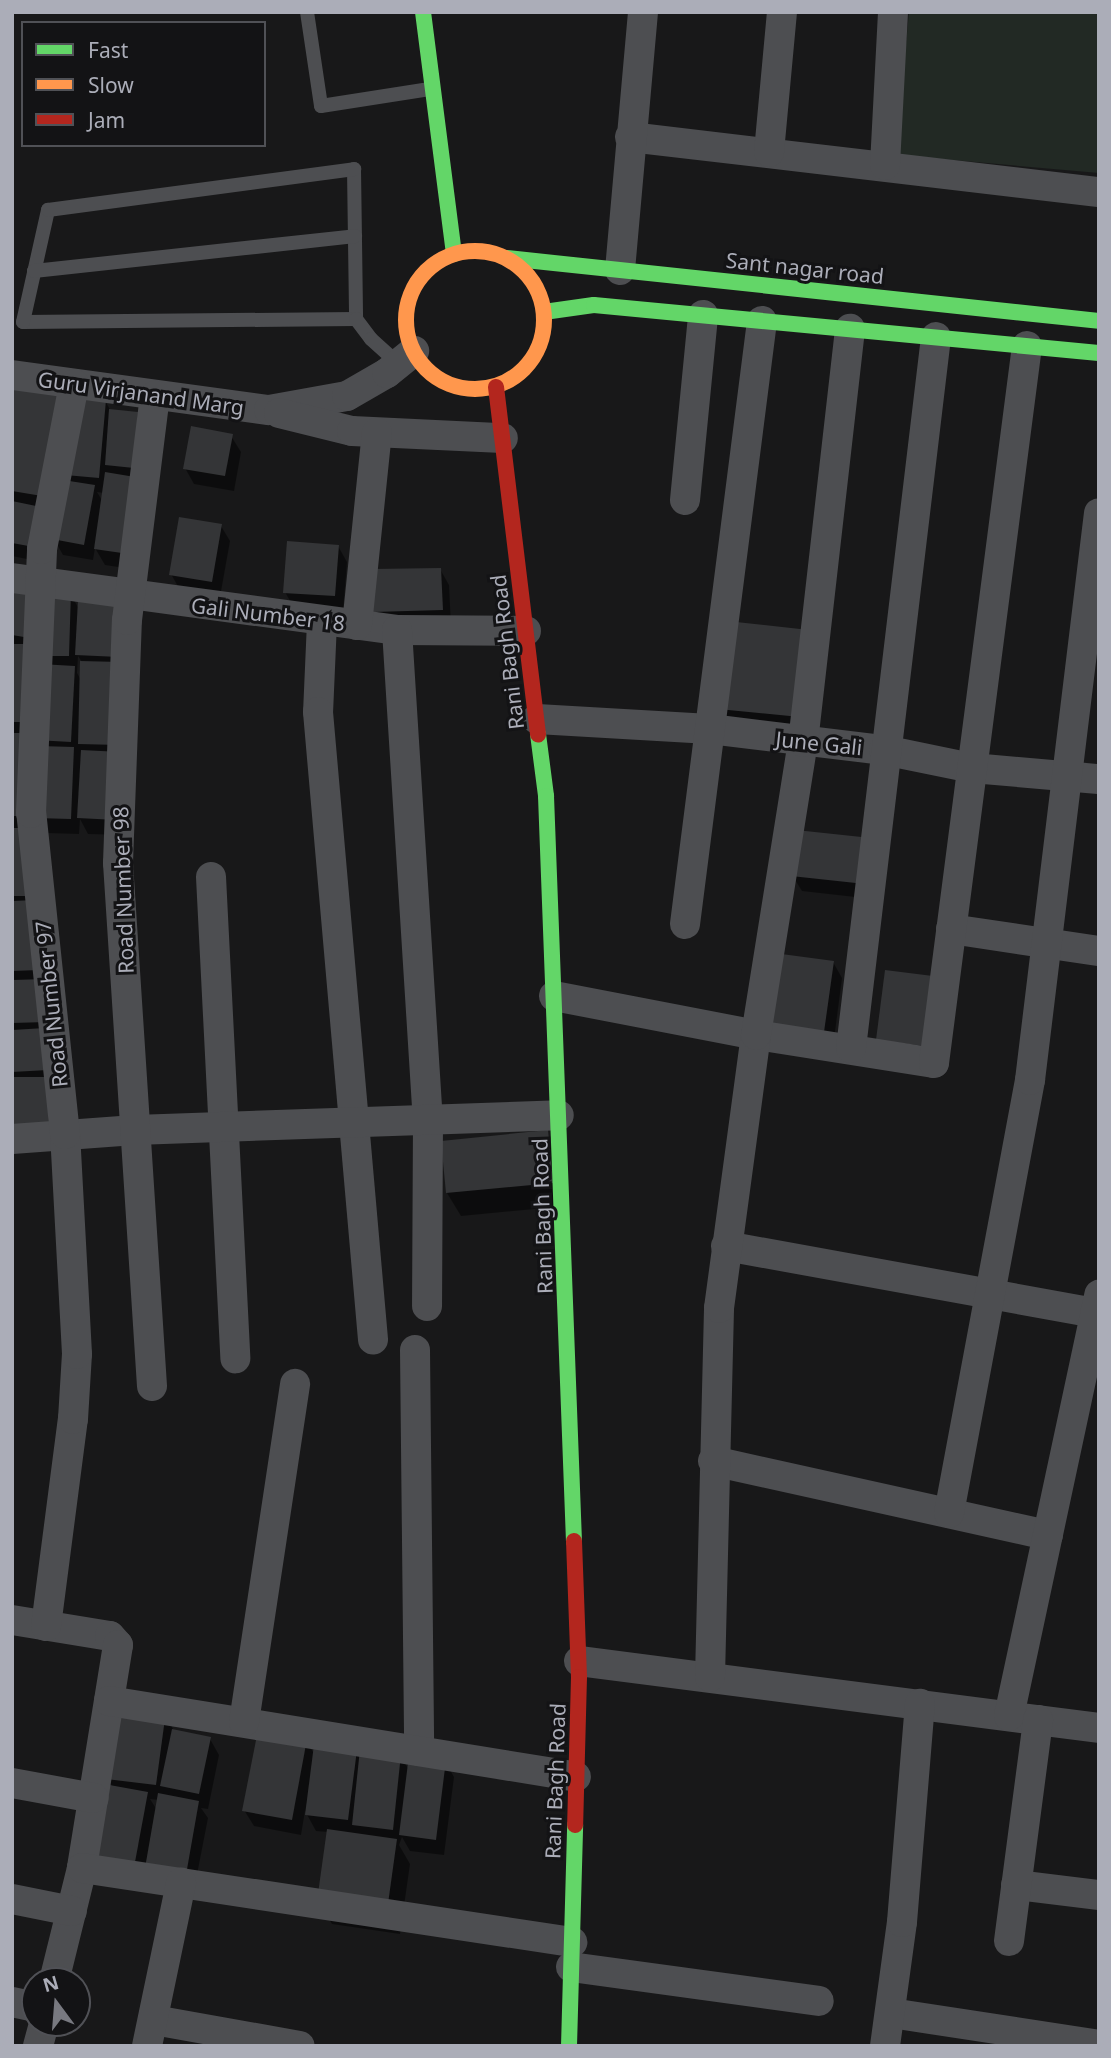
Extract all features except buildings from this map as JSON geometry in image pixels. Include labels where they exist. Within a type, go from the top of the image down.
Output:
[{"type":"street","points":[[423,12],[454,254]]},
{"type":"street","points":[[620,270],[643,12]]},
{"type":"street","points":[[769,152],[782,12]]},
{"type":"street","points":[[885,165],[893,12]]},
{"type":"street","points":[[630,137],[1099,192]]},
{"type":"street","points":[[478,250],[507,258],[527,273],[536,286],[544,312],[544,332],[537,352],[520,374],[496,387],[474,390],[443,382],[406,357],[408,341],[405,314],[413,288],[427,270],[454,254],[478,250]]},
{"type":"street","name":"Sant nagar road","points":[[507,258],[1099,321]]},
{"type":"street","points":[[544,312],[594,305],[1099,353]]},
{"type":"street","points":[[685,500],[704,315]]},
{"type":"street","points":[[685,924],[762,321]]},
{"type":"street","points":[[710,1677],[713,1461],[719,1308],[756,1035],[803,742],[850,329]]},
{"type":"street","points":[[850,1048],[936,337]]},
{"type":"street","points":[[554,996],[756,1035],[934,1063],[1027,346]]},
{"type":"street","name":"Guru Virjanand Marg","points":[[269,410],[347,396],[406,357]]},
{"type":"street","name":"Guru Virjanand Marg","points":[[12,375],[269,410],[352,431],[503,438]]},
{"type":"street","name":"Road Number 97","points":[[46,1626],[73,1419],[77,1354],[65,1135],[31,813],[26,581],[42,549],[74,384]]},
{"type":"street","name":"Rani Bagh Road","points":[[496,387],[546,796],[579,1661],[569,2046]]},
{"type":"street","name":"Road Number 98","points":[[152,1386],[118,863],[130,596],[155,396]]},
{"type":"street","points":[[358,625],[377,433]]},
{"type":"street","points":[[949,1513],[988,1292],[1030,1080],[1067,777],[1095,580],[1099,513]]},
{"type":"street","name":"Gali Number 18","points":[[26,581],[397,630],[526,631]]},
{"type":"street","points":[[322,622],[318,712],[373,1340]]},
{"type":"street","points":[[397,630],[428,1120],[427,1306]]},
{"type":"street","name":"June Gali","points":[[537,719],[710,729],[884,750],[972,768],[1099,779]]},
{"type":"street","points":[[211,877],[235,1358]]},
{"type":"street","points":[[951,929],[1099,951]]},
{"type":"street","points":[[12,1139],[135,1130],[356,1125],[559,1115]]},
{"type":"street","points":[[726,1246],[988,1292],[1098,1307],[1048,1535],[1024,1718],[1016,1885],[1009,1941]]},
{"type":"street","points":[[415,1350],[419,1751]]},
{"type":"street","points":[[244,1722],[295,1384]]},
{"type":"street","points":[[713,1461],[1048,1535]]},
{"type":"street","points":[[12,1620],[114,1638],[118,1653],[82,1868],[58,1967]]},
{"type":"street","points":[[579,1661],[1099,1728]]},
{"type":"street","points":[[109,1701],[576,1777]]},
{"type":"street","points":[[885,2046],[902,1922],[920,1704]]},
{"type":"street","points":[[12,1783],[94,1798]]},
{"type":"street","points":[[82,1868],[819,2001]]},
{"type":"street","points":[[181,1884],[150,2033],[300,2046]]},
{"type":"street","points":[[1016,1885],[1099,1895]]},
{"type":"street","points":[[12,1899],[72,1912]]},
{"type":"street","points":[[891,2013],[1055,2042],[1099,2045]]},
{"type":"lane","points":[[307,12],[321,106],[433,88]]},
{"type":"lane","points":[[356,319],[23,322],[48,210],[354,169],[356,319],[371,339],[406,357]]},
{"type":"lane","points":[[34,271],[355,236]]},
{"type":"shaded area","points":[[909,12],[1099,12],[1099,173],[896,155]]},
{"type":"traffic: fast","points":[[423,12],[454,254]]},
{"type":"traffic: fast","points":[[507,258],[1099,321]]},
{"type":"traffic: fast","points":[[544,312],[594,305],[1099,353]]},
{"type":"traffic: fast","points":[[538,734],[546,796],[574,1541]]},
{"type":"traffic: fast","points":[[569,2046],[575,1825]]},
{"type":"traffic: slow","points":[[475,251],[501,256],[524,271],[539,294],[544,320],[539,346],[524,369],[501,384],[475,389],[449,384],[426,369],[411,346],[406,320],[411,294],[426,271],[449,256],[475,251]]},
{"type":"traffic: jam","points":[[496,387],[538,734]]},
{"type":"traffic: jam","points":[[574,1541],[579,1677],[575,1825]]}]
